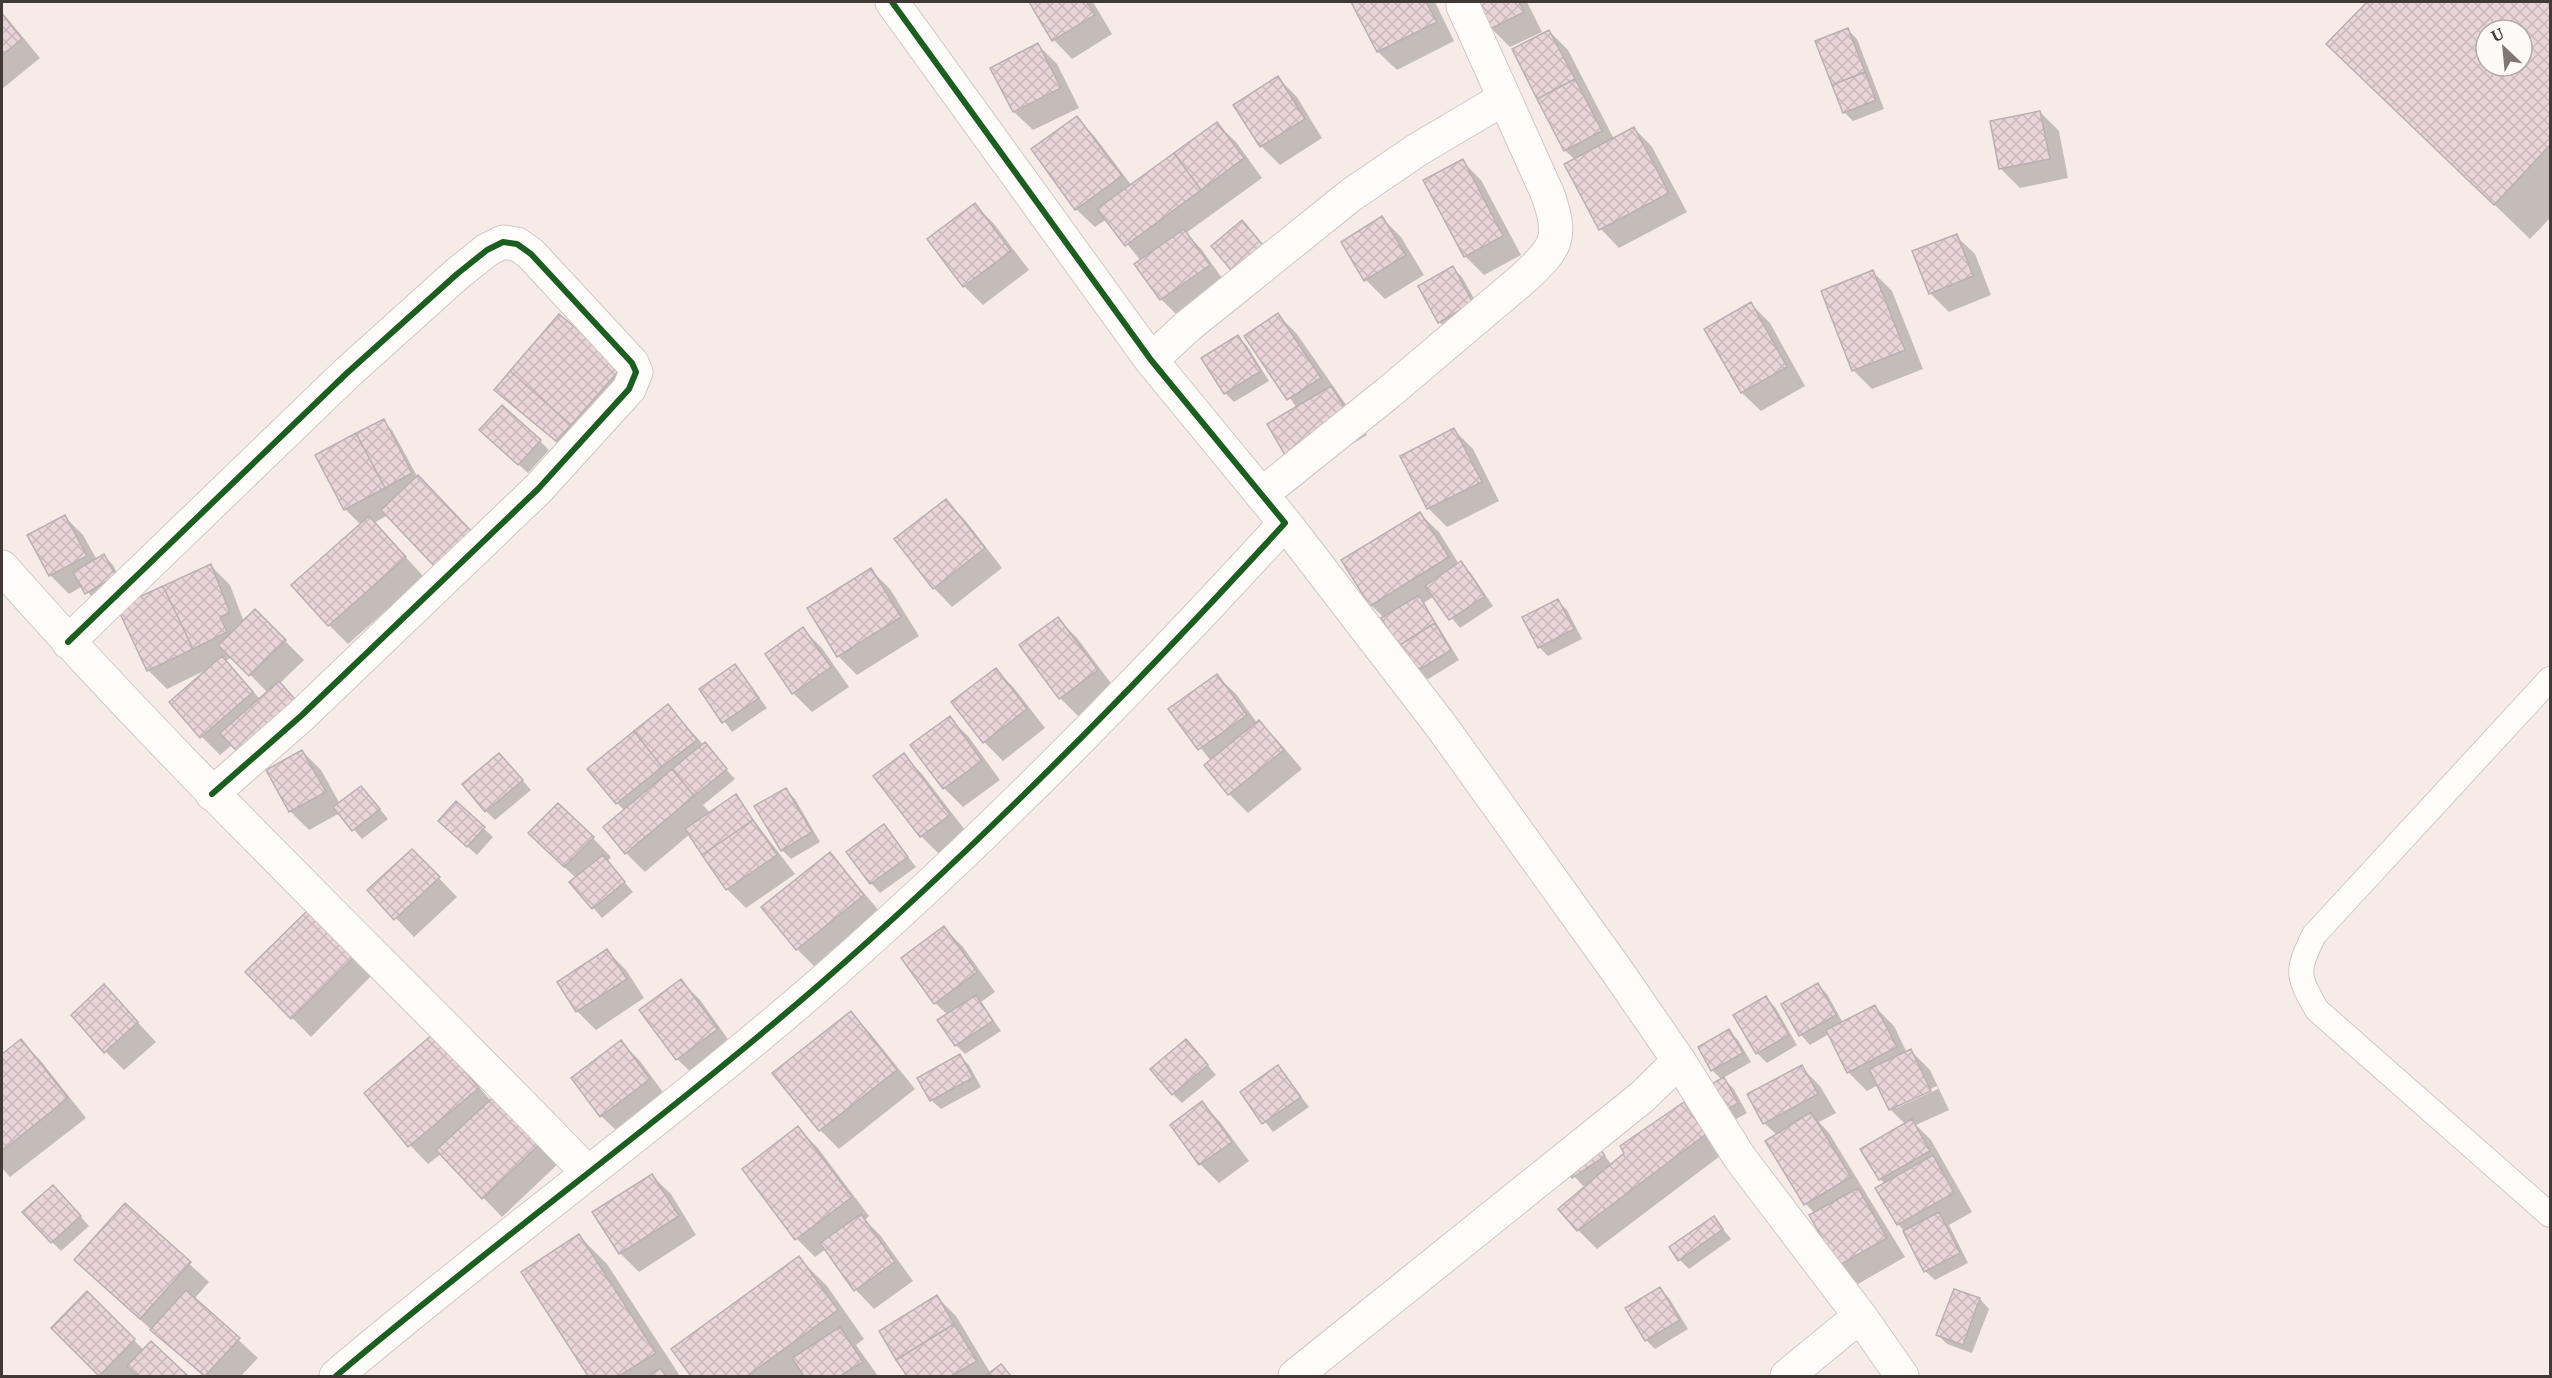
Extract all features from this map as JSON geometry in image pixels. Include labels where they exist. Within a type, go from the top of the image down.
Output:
[{"type":"street","points":[[891,2],[1151,360],[1285,523],[1442,727],[1679,1062],[1740,1158],[1860,1316],[1902,1377]]},
{"type":"street","points":[[1262,494],[1388,393],[1516,285],[1544,260],[1556,241],[1556,218],[1548,195],[1463,6]]},
{"type":"street","points":[[1151,360],[1188,326],[1351,195],[1417,150],[1503,99]]},
{"type":"street","points":[[68,642],[347,373],[457,274],[487,250],[503,242],[517,244],[531,254],[634,367],[634,379],[629,389],[537,489],[302,715],[212,794]]},
{"type":"street","points":[[336,1377],[494,1245],[588,1173],[818,986],[939,878],[1109,712],[1285,523]]},
{"type":"street","points":[[2,567],[68,642],[115,688],[212,794],[488,1069],[588,1173]]},
{"type":"street","points":[[1294,1377],[1642,1097],[1679,1062]]},
{"type":"street","points":[[1787,1377],[1860,1316]]},
{"type":"lane","points":[[2550,679],[2313,935],[2302,959],[2300,975],[2317,1010],[2550,1215]]},
{"type":"building","points":[[1029,2],[1087,2],[1095,15],[1052,41]]},
{"type":"building","points":[[1351,2],[1426,2],[1437,22],[1377,52]]},
{"type":"building","points":[[1476,2],[1519,2],[1524,12],[1490,29]]},
{"type":"building","points":[[2367,2],[2550,2],[2550,145],[2494,205],[2326,44]]},
{"type":"building","points":[[2,14],[22,39],[2,55]]},
{"type":"building","points":[[1848,28],[1865,72],[1832,85],[1815,41]]},
{"type":"building","points":[[1549,30],[1575,79],[1537,99],[1512,49]]},
{"type":"building","points":[[1038,43],[1061,88],[1013,112],[990,68]]},
{"type":"building","points":[[1865,72],[1876,100],[1843,113],[1832,85]]},
{"type":"building","points":[[1278,76],[1305,119],[1260,147],[1233,105]]},
{"type":"building","points":[[1575,79],[1602,131],[1564,151],[1537,99]]},
{"type":"building","points":[[2040,111],[2050,159],[1999,169],[1990,121]]},
{"type":"building","points":[[1077,116],[1122,176],[1075,210],[1031,149]]},
{"type":"building","points":[[1217,122],[1244,158],[1201,190],[1174,153]]},
{"type":"building","points":[[1634,127],[1669,193],[1599,230],[1564,164]]},
{"type":"building","points":[[1174,153],[1201,190],[1125,246],[1097,209]]},
{"type":"building","points":[[1463,159],[1503,236],[1464,257],[1423,180]]},
{"type":"building","points":[[975,203],[1011,251],[963,287],[927,239]]},
{"type":"building","points":[[1382,216],[1406,255],[1364,281],[1341,242]]},
{"type":"building","points":[[1242,220],[1266,249],[1235,275],[1211,246]]},
{"type":"building","points":[[1184,229],[1210,265],[1160,300],[1134,264]]},
{"type":"building","points":[[1957,234],[1973,276],[1929,294],[1912,251]]},
{"type":"building","points":[[1453,266],[1473,303],[1438,323],[1418,286]]},
{"type":"building","points":[[1873,270],[1905,350],[1852,371],[1821,291]]},
{"type":"building","points":[[1751,302],[1787,367],[1741,393],[1704,329]]},
{"type":"building","points":[[1278,313],[1321,378],[1287,400],[1244,336]]},
{"type":"building","points":[[559,314],[622,367],[571,425],[510,371]]},
{"type":"building","points":[[1238,335],[1261,371],[1224,394],[1201,358]]},
{"type":"building","points":[[510,371],[571,425],[557,442],[494,390]]},
{"type":"building","points":[[1331,386],[1350,416],[1285,455],[1267,424]]},
{"type":"building","points":[[502,405],[541,440],[518,465],[479,430]]},
{"type":"building","points":[[384,419],[412,473],[385,488],[356,433]]},
{"type":"building","points":[[1454,428],[1482,482],[1427,509],[1400,456]]},
{"type":"building","points":[[356,433],[385,488],[344,510],[315,455]]},
{"type":"building","points":[[418,475],[474,534],[437,569],[381,510]]},
{"type":"building","points":[[946,499],[985,548],[933,589],[894,539]]},
{"type":"building","points":[[1420,512],[1449,557],[1370,606],[1341,560]]},
{"type":"building","points":[[65,515],[87,556],[49,576],[27,535]]},
{"type":"building","points":[[369,516],[406,557],[328,626],[291,585]]},
{"type":"building","points":[[104,554],[116,576],[85,594],[73,572]]},
{"type":"building","points":[[1461,561],[1485,596],[1449,620],[1425,586]]},
{"type":"building","points":[[211,564],[230,613],[220,617],[227,632],[193,649],[163,586]]},
{"type":"building","points":[[871,568],[901,617],[837,657],[807,608]]},
{"type":"building","points":[[163,586],[193,649],[147,671],[117,607]]},
{"type":"building","points":[[1419,595],[1435,623],[1398,646],[1381,618]]},
{"type":"building","points":[[1558,599],[1574,629],[1538,648],[1522,617]]},
{"type":"building","points":[[255,609],[286,640],[249,676],[218,645]]},
{"type":"building","points":[[1058,617],[1098,670],[1059,699],[1019,645]]},
{"type":"building","points":[[1435,623],[1451,650],[1414,673],[1398,646]]},
{"type":"building","points":[[803,627],[831,667],[792,694],[765,654]]},
{"type":"building","points":[[222,656],[253,692],[200,738],[169,702]]},
{"type":"building","points":[[735,664],[759,698],[722,723],[699,689]]},
{"type":"building","points":[[996,668],[1027,709],[983,743],[951,702]]},
{"type":"building","points":[[1217,674],[1247,715],[1198,750],[1168,709]]},
{"type":"building","points":[[279,681],[299,704],[241,756],[220,733]]},
{"type":"building","points":[[668,704],[697,740],[662,767],[634,731]]},
{"type":"building","points":[[950,716],[982,761],[943,789],[910,745]]},
{"type":"building","points":[[1259,720],[1284,750],[1228,795],[1204,765]]},
{"type":"building","points":[[634,731],[662,767],[616,804],[587,769]]},
{"type":"building","points":[[705,742],[727,769],[694,796],[672,769]]},
{"type":"building","points":[[302,750],[326,792],[289,812],[266,770]]},
{"type":"building","points":[[499,753],[523,780],[485,812],[462,784]]},
{"type":"building","points":[[904,753],[950,815],[920,837],[873,776]]},
{"type":"building","points":[[672,769],[694,796],[625,854],[603,827]]},
{"type":"building","points":[[361,786],[380,809],[352,831],[333,807]]},
{"type":"building","points":[[786,788],[812,832],[781,851],[754,806]]},
{"type":"building","points":[[736,794],[753,820],[702,855],[685,829]]},
{"type":"building","points":[[456,801],[485,827],[467,847],[438,821]]},
{"type":"building","points":[[558,803],[594,837],[564,867],[528,833]]},
{"type":"building","points":[[753,820],[777,855],[726,890],[702,855]]},
{"type":"building","points":[[884,824],[908,857],[870,884],[846,852]]},
{"type":"building","points":[[412,849],[440,877],[394,920],[367,890]]},
{"type":"building","points":[[830,852],[864,895],[796,950],[761,907]]},
{"type":"building","points":[[603,855],[625,882],[592,909],[569,882]]},
{"type":"building","points":[[308,910],[354,957],[291,1019],[245,972]]},
{"type":"building","points":[[944,926],[977,972],[934,1004],[901,958]]},
{"type":"building","points":[[607,949],[627,979],[576,1012],[557,982]]},
{"type":"building","points":[[681,979],[718,1029],[676,1060],[639,1010]]},
{"type":"building","points":[[1818,983],[1836,1015],[1799,1036],[1781,1004]]},
{"type":"building","points":[[104,984],[138,1022],[104,1053],[71,1015]]},
{"type":"building","points":[[976,995],[993,1021],[955,1046],[937,1020]]},
{"type":"building","points":[[1766,996],[1789,1035],[1756,1054],[1733,1015]]},
{"type":"building","points":[[1875,1005],[1897,1047],[1847,1073],[1826,1030]]},
{"type":"building","points":[[851,1011],[897,1070],[819,1131],[772,1073]]},
{"type":"building","points":[[1729,1029],[1743,1053],[1711,1071],[1698,1047]]},
{"type":"building","points":[[433,1034],[479,1088],[408,1147],[364,1093]]},
{"type":"building","points":[[21,1039],[68,1098],[2,1151],[2,1054]]},
{"type":"building","points":[[1186,1039],[1208,1065],[1172,1095],[1150,1069]]},
{"type":"building","points":[[621,1040],[650,1079],[600,1117],[571,1078]]},
{"type":"building","points":[[1911,1049],[1931,1091],[1889,1110],[1869,1069]]},
{"type":"building","points":[[960,1054],[973,1078],[930,1101],[917,1078]]},
{"type":"building","points":[[1278,1065],[1301,1097],[1262,1124],[1240,1092]]},
{"type":"building","points":[[1802,1065],[1818,1094],[1763,1124],[1747,1094]]},
{"type":"building","points":[[1724,1077],[1738,1103],[1718,1115],[1703,1089]]},
{"type":"building","points":[[497,1094],[542,1142],[482,1199],[436,1150]]},
{"type":"building","points":[[1202,1101],[1232,1142],[1199,1165],[1170,1125]]},
{"type":"building","points":[[1684,1102],[1706,1134],[1577,1231],[1558,1209],[1624,1153],[1620,1146]]},
{"type":"building","points":[[1811,1112],[1851,1177],[1804,1205],[1765,1141]]},
{"type":"building","points":[[1912,1119],[1930,1151],[1879,1180],[1860,1149]]},
{"type":"building","points":[[798,1126],[852,1197],[795,1240],[742,1169]]},
{"type":"building","points":[[1597,1144],[1605,1156],[1572,1178],[1564,1166]]},
{"type":"building","points":[[1933,1155],[1954,1193],[1897,1225],[1875,1188]]},
{"type":"building","points":[[652,1174],[679,1216],[619,1254],[592,1212]]},
{"type":"building","points":[[53,1185],[81,1216],[51,1243],[22,1212]]},
{"type":"building","points":[[1858,1188],[1887,1238],[1838,1266],[1809,1215]]},
{"type":"building","points":[[125,1203],[191,1262],[140,1319],[74,1260]]},
{"type":"building","points":[[1939,1212],[1960,1253],[1924,1272],[1903,1231]]},
{"type":"building","points":[[861,1214],[895,1262],[854,1291],[820,1243]]},
{"type":"building","points":[[1714,1216],[1723,1229],[1678,1261],[1669,1247]]},
{"type":"building","points":[[579,1234],[656,1353],[619,1376],[588,1376],[521,1272]]},
{"type":"building","points":[[799,1256],[838,1310],[747,1376],[691,1376],[671,1349]]},
{"type":"building","points":[[1660,1287],[1680,1320],[1645,1341],[1625,1308]]},
{"type":"building","points":[[1954,1289],[1980,1298],[1963,1345],[1936,1335]]},
{"type":"building","points":[[186,1290],[240,1338],[205,1376],[150,1330]]},
{"type":"building","points":[[87,1291],[135,1339],[99,1376],[51,1328]]},
{"type":"building","points":[[937,1295],[954,1324],[896,1360],[879,1331]]},
{"type":"building","points":[[954,1324],[977,1361],[951,1376],[907,1376],[896,1360]]},
{"type":"building","points":[[840,1327],[863,1362],[840,1376],[804,1376],[792,1358]]},
{"type":"building","points":[[151,1341],[188,1376],[138,1376],[127,1366]]},
{"type":"building","points":[[1001,1364],[1011,1376],[985,1376]]},
{"type":"building","points":[[660,1368],[666,1376],[649,1376]]},
{"type":"cycle path","points":[[336,1376],[456,1277],[700,1084],[820,984],[942,874],[1059,760],[1174,643],[1285,523],[1151,360],[892,2]]},
{"type":"cycle path","points":[[68,642],[347,373],[457,274],[487,250],[503,242],[517,244],[531,254],[632,363],[636,372],[629,389],[538,489],[302,715],[212,794]]}]
